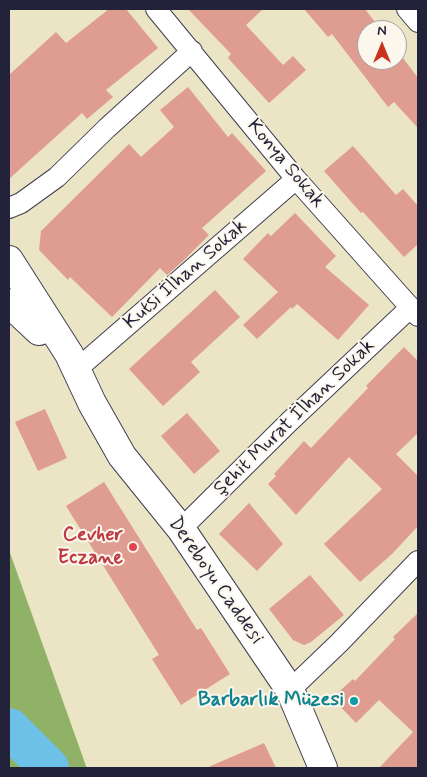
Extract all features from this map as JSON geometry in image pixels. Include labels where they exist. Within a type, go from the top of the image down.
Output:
[{"type":"main road","name":"Dereboyu Caddesi","points":[[9,260],[68,354],[92,403],[122,456],[181,530],[290,690],[323,768]]},
{"type":"main road","name":"Dereboyu Caddesi","points":[[9,284],[39,330],[59,366],[92,403]]},
{"type":"main road","points":[[9,303],[39,330]]},
{"type":"street","name":"Konya Sokak","points":[[156,9],[296,179],[414,312]]},
{"type":"street","points":[[407,9],[418,22]]},
{"type":"street","points":[[9,208],[21,203],[57,177],[107,128],[192,51]]},
{"type":"street","name":"Kutsi İlhan Sokak","points":[[76,370],[296,179]]},
{"type":"street","name":"Şehit Murat İlhan Sokak","points":[[181,530],[289,422],[414,312]]},
{"type":"street","points":[[290,690],[418,562]]},
{"type":"green space","points":[[9,550],[86,766],[87,768],[9,768]]},
{"type":"building","points":[[109,9],[126,9],[158,48],[106,90],[113,97],[87,119],[82,113],[9,179],[9,75],[56,32],[66,43]]},
{"type":"building","points":[[188,9],[263,9],[246,25],[283,65],[293,56],[306,70],[269,103],[228,58],[231,54]]},
{"type":"building","points":[[304,9],[365,9],[373,20],[357,20],[357,67],[332,34],[328,37]]},
{"type":"building","points":[[407,63],[418,78],[418,128],[394,102],[388,107],[360,70],[407,70]]},
{"type":"building","points":[[188,87],[228,137],[232,133],[266,171],[202,228],[209,235],[182,262],[167,275],[160,268],[112,317],[70,277],[68,280],[39,250],[41,231],[129,144],[141,157],[174,127],[160,110]]},
{"type":"building","points":[[353,146],[396,195],[403,189],[418,206],[418,244],[404,257],[363,212],[361,213],[324,171]]},
{"type":"building","points":[[295,213],[336,256],[325,267],[369,305],[338,340],[297,304],[292,309],[291,307],[257,339],[243,325],[278,292],[243,259],[268,233],[271,236]]},
{"type":"building","points":[[215,290],[240,317],[191,362],[200,372],[163,406],[129,369]]},
{"type":"building","points":[[404,347],[418,361],[418,433],[396,454],[418,476],[418,526],[392,554],[360,582],[324,544],[382,489],[349,457],[296,515],[268,484],[276,476],[274,474],[304,441],[311,448],[368,388],[366,386]]},
{"type":"building","points":[[45,409],[67,458],[38,471],[15,422]]},
{"type":"building","points":[[187,413],[220,451],[194,474],[161,436]]},
{"type":"building","points":[[104,482],[197,630],[201,628],[230,674],[181,705],[152,659],[159,655],[66,506]]},
{"type":"building","points":[[249,503],[283,544],[257,571],[219,534]]},
{"type":"building","points":[[310,575],[344,615],[311,642],[304,645],[293,640],[269,609]]},
{"type":"building","points":[[418,613],[418,768],[379,768],[413,732],[379,700],[356,723],[332,698],[353,679],[355,681],[395,639],[393,637]]},
{"type":"building","points":[[264,743],[276,768],[206,768]]},
{"type":"waterway","points":[[9,728],[49,768]]},
{"type":"place","name":"Cevher Eczane","points":[[133,547]]},
{"type":"place","name":"Barbarlık Müzesi","points":[[354,701]]}]
